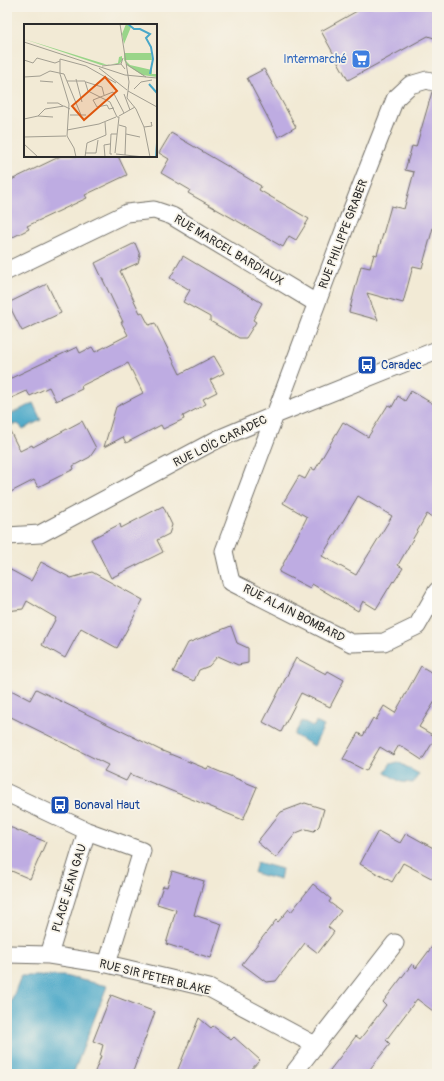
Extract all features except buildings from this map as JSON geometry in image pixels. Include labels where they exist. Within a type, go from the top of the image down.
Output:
[{"type":"street","name":"RUE PHILIPPE GRABER","points":[[275,415],[316,303],[395,99],[410,85],[427,80],[437,83]]},
{"type":"street","name":"RUE MARCEL BARDIAUX","points":[[7,271],[127,212],[154,210],[172,216],[316,303]]},
{"type":"street","name":"RUE LOÏC CARADEC","points":[[7,536],[40,534],[218,439],[437,350]]},
{"type":"street","name":"RUE ALAIN BOMBARD","points":[[275,415],[224,551],[231,582],[351,643],[384,642],[417,626],[437,591]]},
{"type":"street","points":[[7,793],[87,831]]},
{"type":"street","name":"PLACE JEAN GAU","points":[[49,955],[87,831],[142,851],[107,964]]},
{"type":"street","points":[[292,1074],[395,943]]},
{"type":"street","name":"RUE SIR PETER BLAKE","points":[[7,954],[49,955],[107,964],[209,988],[315,1045]]},
{"type":"water","points":[[33,403],[41,420],[23,429],[18,424],[13,425],[9,415]]},
{"type":"water","points":[[302,721],[313,727],[316,722],[324,726],[314,746],[294,735]]},
{"type":"water","points":[[398,762],[419,774],[413,783],[401,782],[385,773],[390,764]]},
{"type":"water","points":[[257,862],[282,869],[280,880],[254,873]]},
{"type":"water","points":[[21,976],[64,976],[107,986],[73,1074],[7,1074],[7,1012]]},
{"type":"place","name":"Intermarché","points":[[361,59]]},
{"type":"place","name":"Caradec","points":[[367,365]]},
{"type":"place","name":"Bonaval Haut","points":[[60,805]]}]
